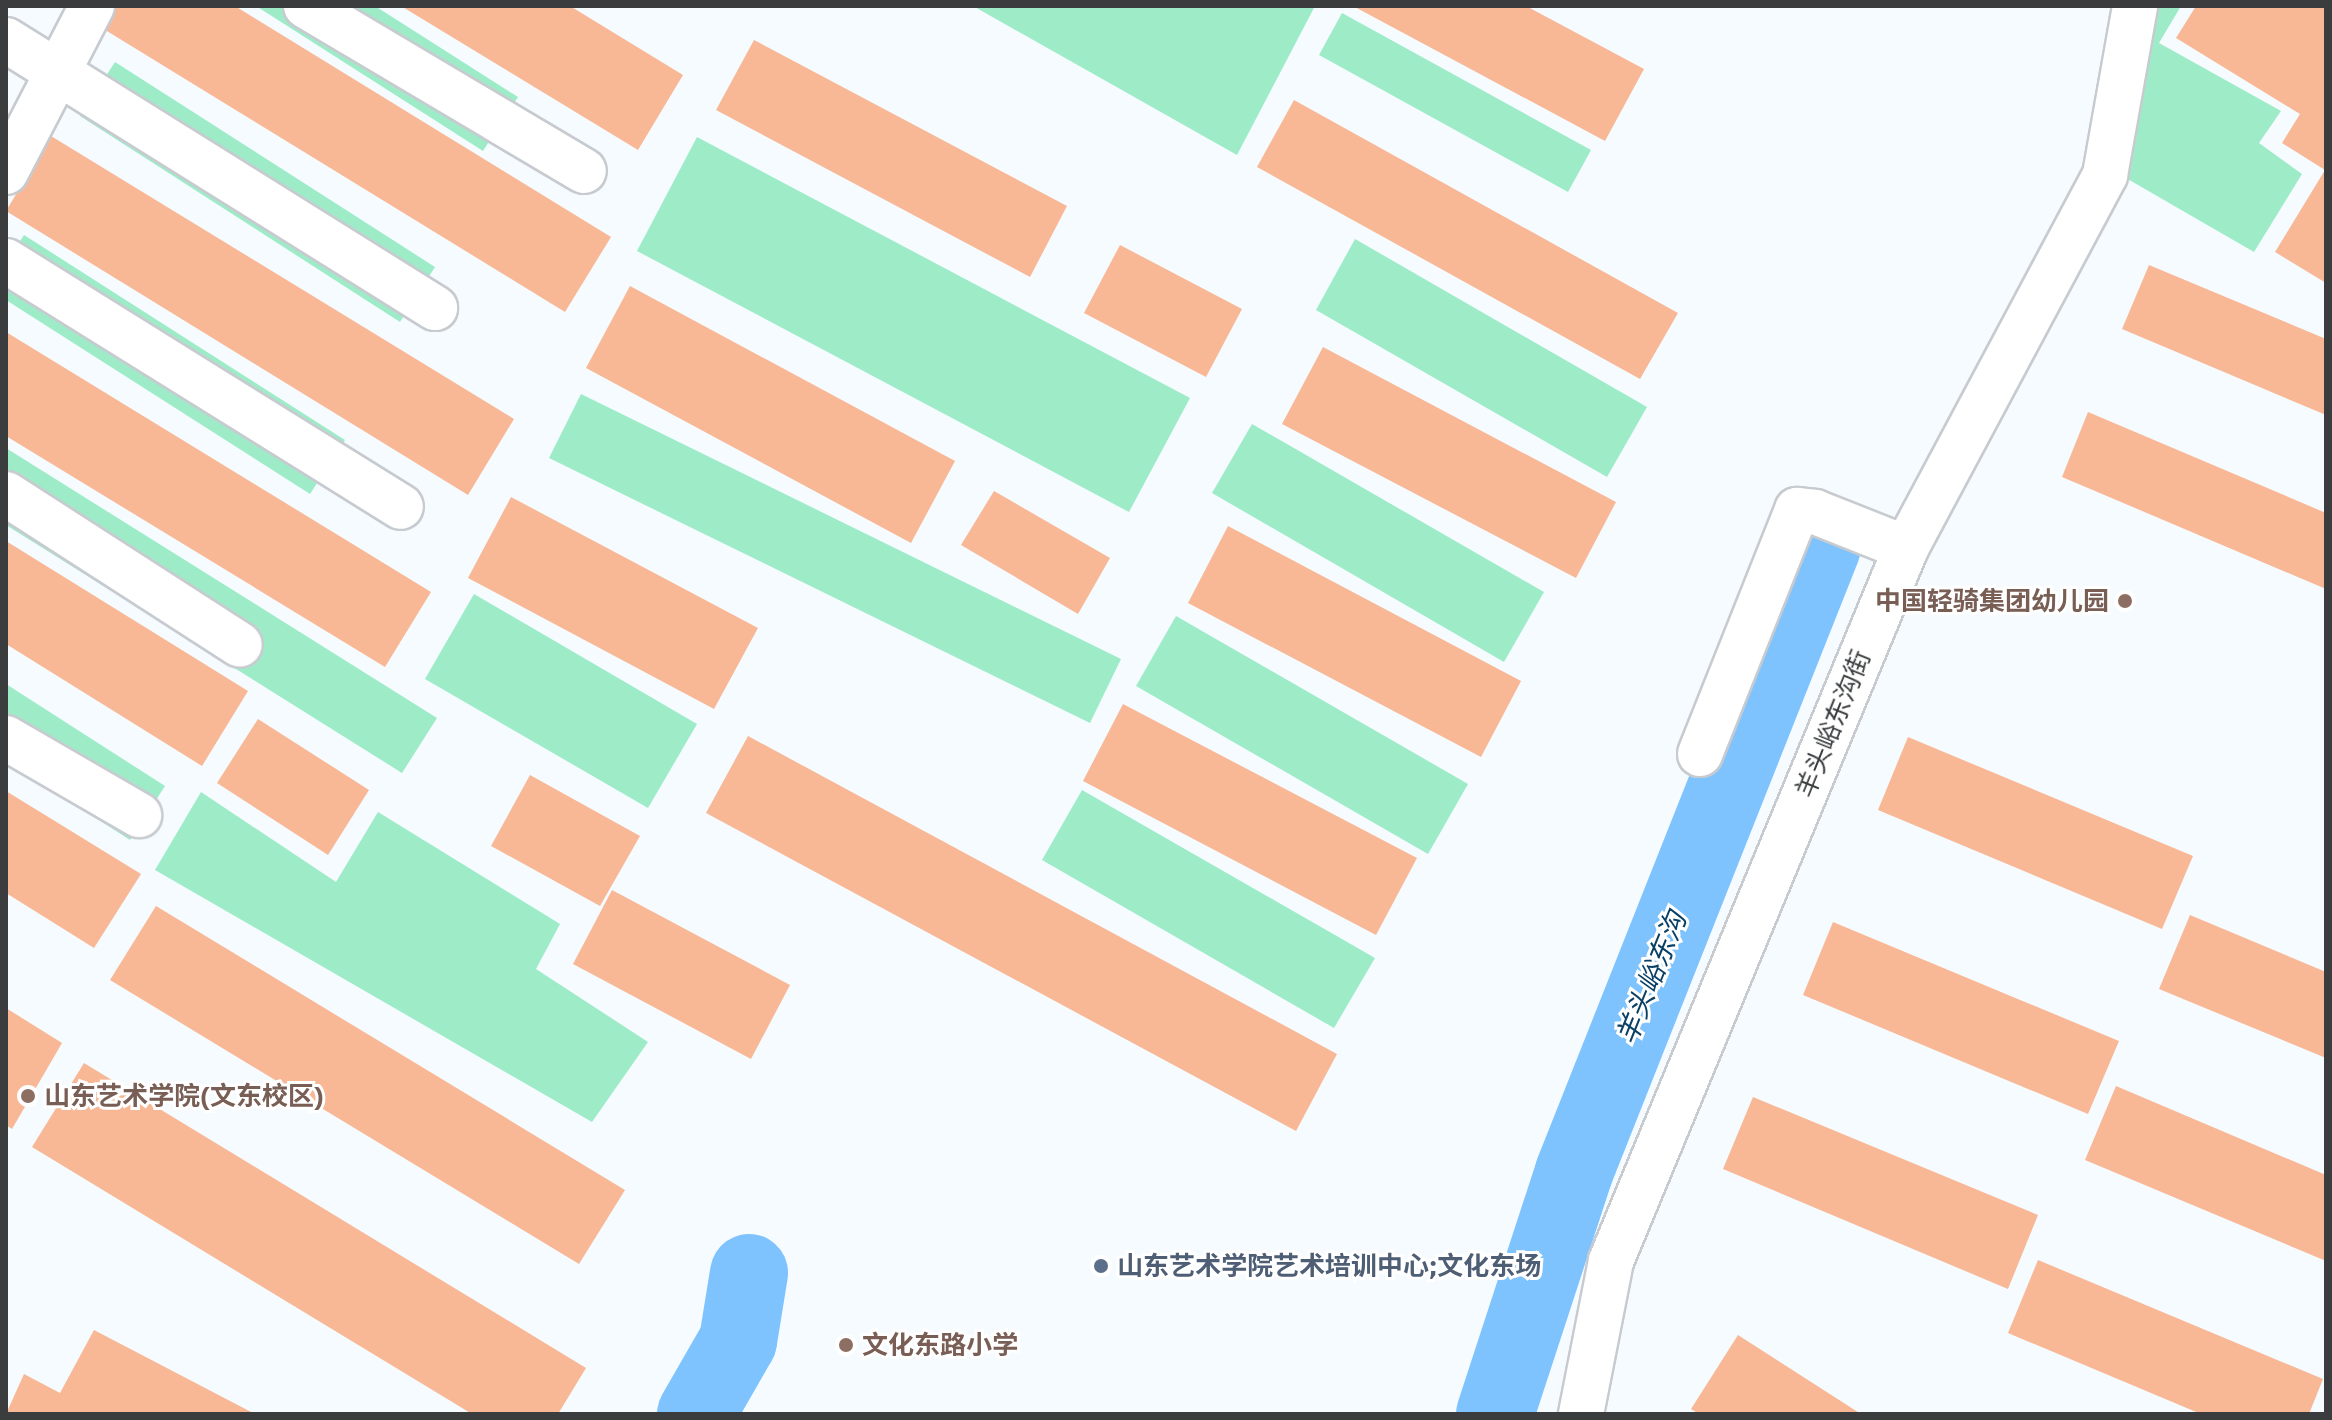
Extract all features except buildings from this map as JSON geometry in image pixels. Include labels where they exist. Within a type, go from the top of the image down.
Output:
[{"type":"street","points":[[6,172],[92,6]]},
{"type":"street","points":[[306,6],[584,171]]},
{"type":"street","name":"羊头峪东沟街","points":[[1581,1414],[1611,1261],[1906,548],[2105,175],[2135,6]]},
{"type":"street","points":[[6,40],[435,308]]},
{"type":"street","points":[[6,261],[401,507]]},
{"type":"street","points":[[6,494],[240,645]]},
{"type":"street","points":[[1700,754],[1797,510],[1815,512],[1906,548]]},
{"type":"street","points":[[6,738],[139,815]]},
{"type":"green space","points":[[256,6],[375,6],[518,97],[483,151]]},
{"type":"green space","points":[[973,6],[1315,6],[1237,155]]},
{"type":"green space","points":[[2150,6],[2181,6],[2159,43],[2281,111],[2259,143],[2302,174],[2254,252],[2119,174]]},
{"type":"green space","points":[[1342,13],[1591,150],[1568,192],[1319,55]]},
{"type":"green space","points":[[115,62],[435,267],[400,322],[80,116]]},
{"type":"green space","points":[[697,137],[1190,398],[1129,512],[637,251]]},
{"type":"green space","points":[[24,235],[345,440],[310,494],[6,300],[6,263]]},
{"type":"green space","points":[[1355,239],[1647,407],[1607,477],[1316,310]]},
{"type":"green space","points":[[581,394],[1121,659],[1090,723],[549,458]]},
{"type":"green space","points":[[1252,424],[1544,592],[1504,662],[1212,493]]},
{"type":"green space","points":[[6,448],[437,718],[402,773],[6,525]]},
{"type":"green space","points":[[474,594],[697,724],[648,808],[425,679]]},
{"type":"green space","points":[[1176,616],[1468,784],[1428,854],[1136,686]]},
{"type":"green space","points":[[6,684],[165,786],[130,840],[6,760]]},
{"type":"green space","points":[[1082,790],[1375,958],[1334,1028],[1042,860]]},
{"type":"green space","points":[[201,792],[336,882],[378,812],[560,924],[536,969],[648,1042],[592,1122],[155,870]]},
{"type":"waterway","name":"羊头峪东沟","points":[[1495,1414],[1574,1172],[1822,547]]},
{"type":"waterway","points":[[696,1414],[738,1341],[749,1273]]},
{"type":"place","name":"中国轻骑集团幼儿园","points":[[2125,601]]},
{"type":"place","name":"山东艺术学院(文东校区)","points":[[28,1096]]},
{"type":"place","name":"山东艺术学院艺术培训中心;文化东场","points":[[1101,1266]]},
{"type":"place","name":"文化东路小学","points":[[846,1345]]}]
